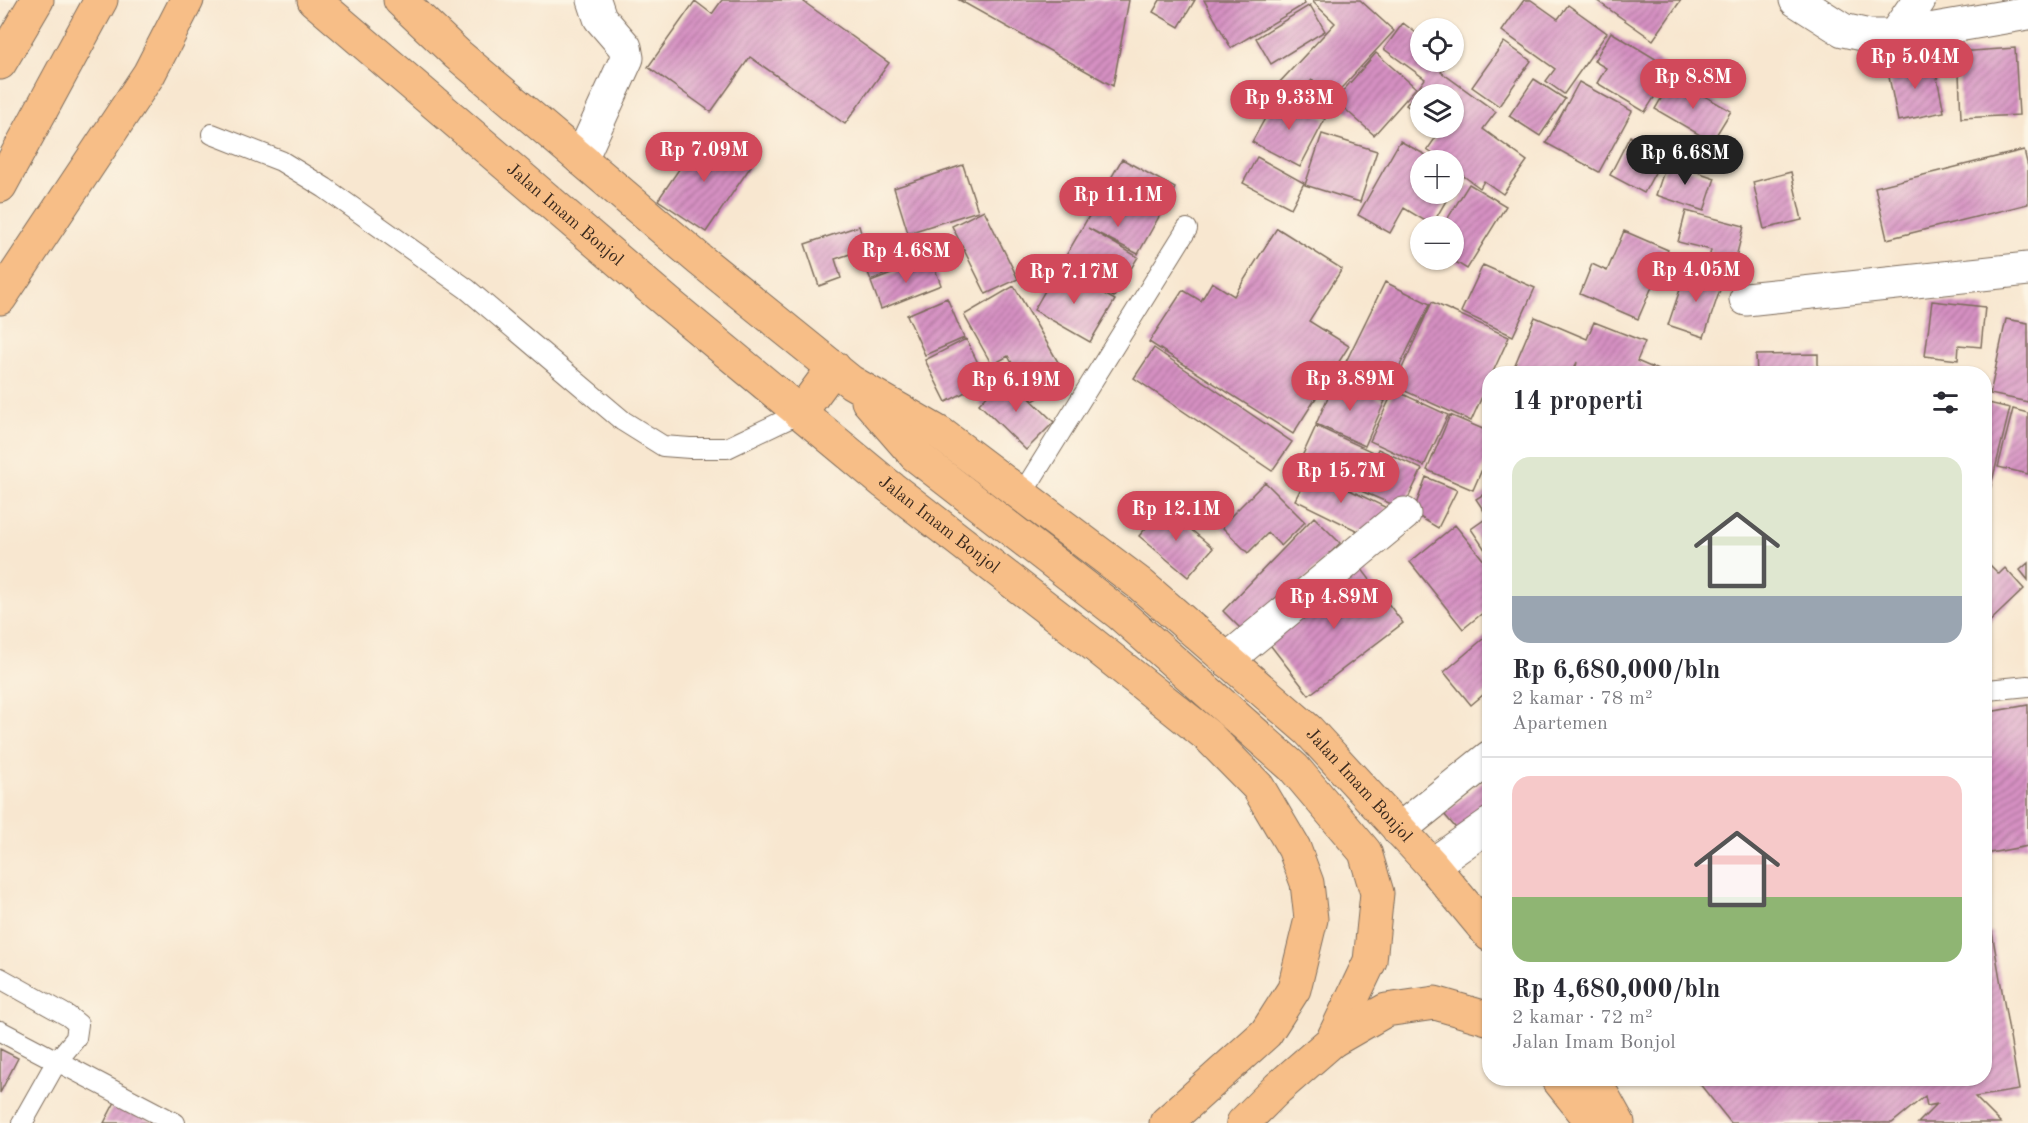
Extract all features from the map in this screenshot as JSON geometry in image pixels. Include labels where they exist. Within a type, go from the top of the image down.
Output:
[{"type":"main road","points":[[0,63],[37,0]]},
{"type":"main road","points":[[0,186],[102,0]]},
{"type":"main road","points":[[0,298],[149,74],[187,0]]},
{"type":"main road","name":"Jalan Imam Bonjol","points":[[314,0],[668,303],[885,483],[1208,736],[1258,787],[1294,848],[1307,883],[1311,919],[1294,989],[1266,1033],[1166,1123]]},
{"type":"main road","name":"Jalan Imam Bonjol","points":[[400,0],[458,55],[700,260],[842,374],[941,434],[1140,584],[1308,730],[1432,865],[1482,925]]},
{"type":"main road","points":[[800,413],[842,374],[915,456],[1120,614],[1293,768],[1365,852],[1377,893],[1370,961],[1332,1041]]},
{"type":"main road","points":[[1243,1123],[1278,1088],[1332,1041],[1386,1010],[1435,1003],[1482,1017]]},
{"type":"main road","points":[[1563,1086],[1593,1123]]},
{"type":"main road","points":[[1597,1086],[1618,1123]]},
{"type":"street","points":[[581,159],[627,58],[626,47],[600,18],[594,0]]},
{"type":"street","points":[[1796,0],[1843,30],[1870,36],[1894,36],[2028,13]]},
{"type":"street","points":[[1894,36],[1919,0]]},
{"type":"street","points":[[1746,299],[2028,269]]},
{"type":"street","points":[[1227,660],[1404,514]]},
{"type":"street","points":[[1399,830],[1482,763]]},
{"type":"street","points":[[1432,865],[1482,830]]},
{"type":"lane","points":[[212,134],[281,161],[325,188],[467,289],[623,422],[663,446],[727,448],[800,413]]},
{"type":"lane","points":[[1022,494],[1187,229]]},
{"type":"lane","points":[[1992,690],[2028,686]]},
{"type":"lane","points":[[0,978],[68,1016],[78,1024],[76,1038],[57,1061],[22,1123]]},
{"type":"lane","points":[[0,1031],[175,1123]]},
{"type":"building","points":[[722,0],[806,0],[804,2],[889,63],[845,124],[750,57],[711,112],[648,67],[695,1],[712,14]]},
{"type":"building","points":[[959,0],[1129,0],[1113,86]]},
{"type":"building","points":[[1160,0],[1195,0],[1179,27],[1153,12]]},
{"type":"building","points":[[1204,0],[1303,0],[1305,4],[1231,48]]},
{"type":"building","points":[[1315,0],[1360,0],[1394,31],[1332,98],[1312,80],[1294,99],[1278,84],[1335,23],[1313,2]]},
{"type":"building","points":[[1524,0],[1531,0],[1558,19],[1568,5],[1607,33],[1564,94],[1546,81],[1555,69],[1502,31]]},
{"type":"building","points":[[1596,0],[1681,0],[1653,40]]},
{"type":"building","points":[[1310,5],[1325,31],[1271,64],[1256,38]]},
{"type":"building","points":[[1403,23],[1410,28],[1410,68],[1384,49]]},
{"type":"building","points":[[1611,32],[1672,69],[1645,112],[1597,83],[1606,68],[1594,61]]},
{"type":"building","points":[[1504,42],[1531,61],[1499,106],[1472,87]]},
{"type":"building","points":[[2015,48],[2019,115],[1961,118],[1958,52]]},
{"type":"building","points":[[1376,53],[1411,84],[1410,95],[1374,135],[1335,100]]},
{"type":"building","points":[[1933,58],[1944,112],[1898,121],[1887,67]]},
{"type":"building","points":[[1415,72],[1441,72],[1458,84],[1421,84],[1425,79]]},
{"type":"building","points":[[1673,78],[1731,111],[1712,142],[1655,109]]},
{"type":"building","points":[[1534,79],[1565,99],[1540,136],[1509,116]]},
{"type":"building","points":[[1579,82],[1632,111],[1599,172],[1546,143]]},
{"type":"building","points":[[1464,89],[1496,112],[1483,129],[1527,161],[1503,194],[1484,181],[1480,188],[1464,176],[1464,150],[1427,150],[1435,138],[1464,138]]},
{"type":"building","points":[[1278,95],[1325,119],[1300,167],[1252,142]]},
{"type":"building","points":[[703,134],[751,166],[706,232],[658,200]]},
{"type":"building","points":[[1322,134],[1377,151],[1360,202],[1305,185]]},
{"type":"building","points":[[1630,136],[1665,154],[1644,193],[1610,175]]},
{"type":"building","points":[[1400,141],[1417,150],[1410,150],[1410,204],[1444,204],[1437,216],[1417,216],[1404,208],[1390,233],[1358,215]]},
{"type":"building","points":[[2024,150],[2028,167],[2028,204],[1887,239],[1875,187]]},
{"type":"building","points":[[1257,157],[1304,183],[1291,208],[1243,183]]},
{"type":"building","points":[[1122,159],[1175,188],[1138,254],[1088,228],[1138,257],[1114,297],[1060,266]]},
{"type":"building","points":[[1667,162],[1715,178],[1704,211],[1656,195]]},
{"type":"building","points":[[963,165],[978,211],[908,233],[894,188]]},
{"type":"building","points":[[1791,172],[1802,220],[1764,229],[1753,182]]},
{"type":"building","points":[[1469,184],[1506,206],[1467,269],[1464,267],[1464,216],[1449,216],[1457,204],[1464,204],[1464,192]]},
{"type":"building","points":[[984,210],[1018,279],[986,294],[952,226]]},
{"type":"building","points":[[1686,211],[1744,226],[1731,277],[1706,271],[1711,250],[1678,242]]},
{"type":"building","points":[[859,226],[866,249],[901,234],[913,262],[871,280],[859,251],[835,259],[841,278],[819,286],[805,244]]},
{"type":"building","points":[[1277,228],[1342,269],[1309,321],[1349,346],[1293,434],[1149,342],[1183,290],[1201,301],[1212,282],[1234,296]]},
{"type":"building","points":[[1624,231],[1668,250],[1638,319],[1580,294],[1592,264],[1607,271]]},
{"type":"building","points":[[931,258],[941,285],[881,309],[871,282]]},
{"type":"building","points":[[1483,265],[1535,288],[1513,336],[1461,312]]},
{"type":"building","points":[[1058,268],[1115,300],[1090,342],[1034,310]]},
{"type":"building","points":[[1687,269],[1723,281],[1704,337],[1668,325]]},
{"type":"building","points":[[1385,282],[1430,304],[1384,398],[1339,376]]},
{"type":"building","points":[[1014,286],[1069,381],[1033,401],[1008,356],[992,365],[964,315]]},
{"type":"building","points":[[947,298],[964,338],[925,355],[907,315]]},
{"type":"building","points":[[1932,301],[1985,307],[1981,347],[1959,345],[1958,360],[1925,356]]},
{"type":"building","points":[[1432,302],[1509,337],[1496,366],[1482,366],[1482,397],[1471,421],[1394,386]]},
{"type":"building","points":[[1535,317],[1587,339],[1594,322],[1645,342],[1637,361],[1649,366],[1576,366],[1577,362],[1575,366],[1514,366]]},
{"type":"building","points":[[2006,319],[2028,323],[2028,402],[1992,394]]},
{"type":"building","points":[[966,339],[987,381],[946,402],[925,360]]},
{"type":"building","points":[[1154,348],[1292,442],[1272,471],[1134,378]]},
{"type":"building","points":[[1818,354],[1818,366],[1757,366],[1756,355]]},
{"type":"building","points":[[1006,375],[1054,422],[1026,450],[979,404]]},
{"type":"building","points":[[1336,379],[1385,401],[1365,446],[1316,424]]},
{"type":"building","points":[[1394,390],[1448,415],[1424,466],[1370,441]]},
{"type":"building","points":[[1992,404],[2010,408],[1992,482]]},
{"type":"building","points":[[2013,409],[2028,413],[2028,474],[1998,467]]},
{"type":"building","points":[[1450,415],[1482,429],[1482,469],[1473,490],[1427,470]]},
{"type":"building","points":[[1316,426],[1373,452],[1356,489],[1299,463]]},
{"type":"building","points":[[1378,449],[1422,469],[1403,509],[1359,490]]},
{"type":"building","points":[[1310,471],[1387,508],[1372,538],[1295,500]]},
{"type":"building","points":[[1426,477],[1457,490],[1438,528],[1413,513]]},
{"type":"building","points":[[1265,482],[1305,522],[1281,546],[1268,533],[1248,553],[1221,526]]},
{"type":"building","points":[[1482,495],[1482,508],[1476,499]]},
{"type":"building","points":[[1164,507],[1213,548],[1188,577],[1139,536]]},
{"type":"building","points":[[1314,517],[1340,543],[1249,637],[1223,611]]},
{"type":"building","points":[[1482,521],[1482,545],[1471,529]]},
{"type":"building","points":[[1455,525],[1482,558],[1482,614],[1463,629],[1410,562]]},
{"type":"building","points":[[2028,563],[2028,580],[2020,570]]},
{"type":"building","points":[[1358,564],[1403,623],[1309,695],[1264,637]]},
{"type":"building","points":[[1992,567],[1999,574],[2005,568],[2024,589],[1992,619]]},
{"type":"building","points":[[1482,640],[1482,696],[1471,705],[1444,672]]},
{"type":"building","points":[[2028,705],[2028,846],[1992,853],[1992,712]]},
{"type":"building","points":[[1482,782],[1482,825],[1465,839],[1444,814]]},
{"type":"building","points":[[1992,932],[2019,1090],[1975,1097],[2001,1123],[1918,1123],[1937,1104],[1927,1106],[1925,1096],[1892,1123],[1731,1123],[1701,1086],[1992,1086]]},
{"type":"building","points":[[0,1049],[18,1058],[0,1093]]},
{"type":"building","points":[[115,1102],[154,1123],[104,1123]]}]
